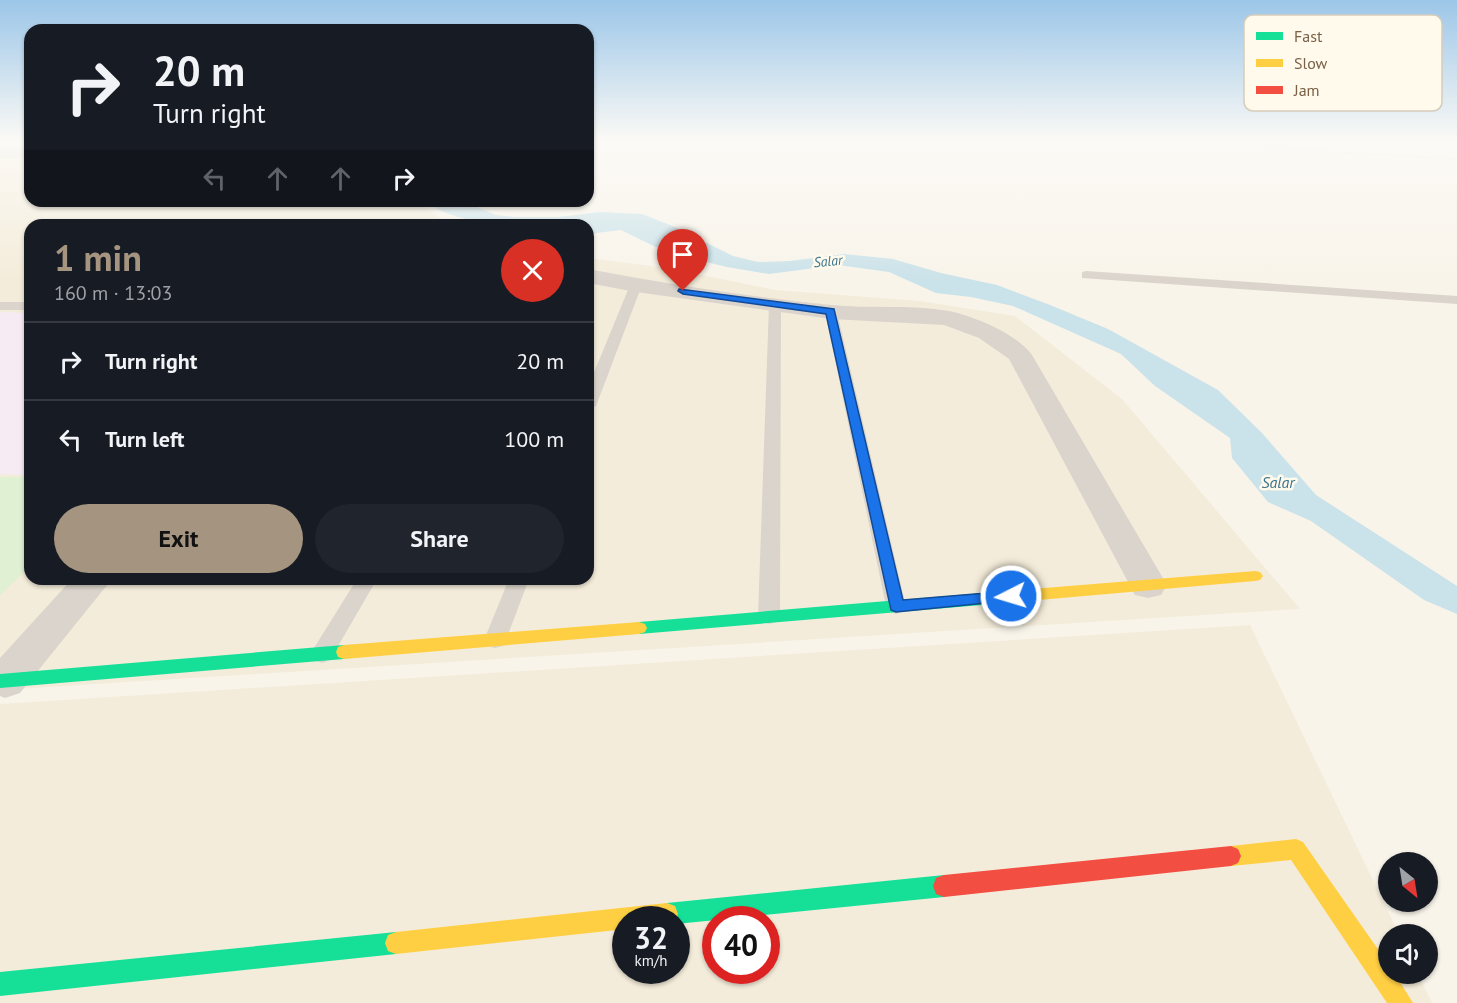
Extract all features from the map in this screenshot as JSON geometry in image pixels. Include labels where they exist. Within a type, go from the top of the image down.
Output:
[{"type":"street","points":[[594,277],[831,312],[947,318],[988,333],[1019,355],[1148,585]]},
{"type":"street","points":[[2,681],[1255,576]]},
{"type":"street","points":[[2,681],[89,585]]},
{"type":"street","points":[[0,984],[1296,849],[1401,1003]]},
{"type":"lane","points":[[1086,275],[1457,300]]},
{"type":"lane","points":[[594,391],[636,285]]},
{"type":"lane","points":[[769,616],[775,304]]},
{"type":"lane","points":[[0,306],[24,306]]},
{"type":"lane","points":[[831,312],[896,606]]},
{"type":"lane","points":[[322,654],[363,585]]},
{"type":"lane","points":[[495,640],[517,585]]},
{"type":"shaded area","points":[[0,188],[24,188],[24,207],[425,207],[442,219],[24,219],[24,585],[594,585],[594,259],[667,268],[775,290],[920,301],[1015,316],[1122,399],[1300,609],[0,690]]},
{"type":"shaded area","points":[[0,312],[24,313],[24,475],[0,474]]},
{"type":"shaded area","points":[[1250,625],[1378,890],[1378,912],[1388,912],[1394,924],[1378,924],[1378,984],[1423,984],[1432,1003],[0,1003],[0,704]]},
{"type":"green space","points":[[0,477],[24,477],[24,572],[0,595]]},
{"type":"water","name":"Salar","points":[[434,207],[478,207],[496,215],[514,217],[558,217],[601,212],[642,214],[675,227],[733,256],[758,262],[790,261],[844,254],[893,259],[941,273],[997,285],[1050,305],[1108,329],[1218,390],[1262,433],[1316,495],[1457,586],[1457,614],[1424,600],[1311,521],[1268,502],[1232,458],[1230,438],[1155,386],[1121,354],[1013,306],[971,297],[936,293],[889,272],[838,265],[769,274],[727,267],[668,253],[621,230],[594,233],[594,219],[465,219]]},
{"type":"traffic: fast","points":[[639,628],[1006,597]]},
{"type":"traffic: fast","points":[[0,681],[344,652]]},
{"type":"traffic: fast","points":[[690,912],[944,886]]},
{"type":"traffic: fast","points":[[0,984],[396,943]]},
{"type":"traffic: slow","points":[[1006,597],[1255,576]]},
{"type":"traffic: slow","points":[[344,652],[639,628]]},
{"type":"traffic: slow","points":[[1231,856],[1296,849],[1401,1003]]},
{"type":"traffic: slow","points":[[396,943],[612,920]]},
{"type":"traffic: jam","points":[[944,886],[1231,856]]},
{"type":"route","points":[[683,291],[831,312],[896,606],[1011,596]]}]
